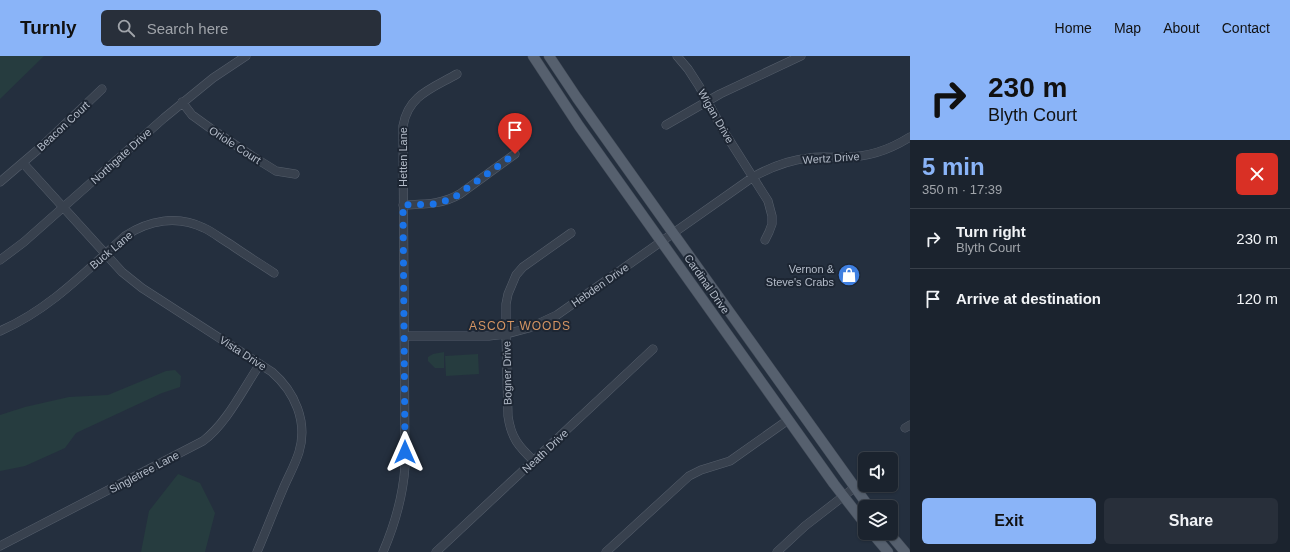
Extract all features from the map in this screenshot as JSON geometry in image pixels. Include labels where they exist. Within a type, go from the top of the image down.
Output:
[{"type":"main road","name":"Cardinal Drive","points":[[533,56],[584,132],[788,420],[858,515]]},
{"type":"main road","name":"Cardinal Drive","points":[[549,56],[577,98],[863,500]]},
{"type":"main road","points":[[878,540],[888,552]]},
{"type":"main road","points":[[895,540],[905,552]]},
{"type":"street","name":"Northgate Drive","points":[[0,260],[24,242],[182,102],[213,78],[246,56]]},
{"type":"street","name":"Wigan Drive","points":[[677,56],[699,86],[723,130],[768,201],[771,208],[772,224],[765,240]]},
{"type":"street","points":[[666,125],[707,101],[801,56]]},
{"type":"street","name":"Hetten Lane","points":[[383,552],[396,519],[401,500],[405,466],[403,126],[407,111],[414,101],[424,92],[457,74]]},
{"type":"street","name":"Beacon Court","points":[[0,182],[23,163],[102,89]]},
{"type":"street","name":"Oriole Court","points":[[182,102],[192,115],[246,153],[276,171],[295,174]]},
{"type":"street","name":"Wertz Drive","points":[[673,233],[753,177],[772,168],[794,160],[872,154],[885,150],[910,138]]},
{"type":"street","points":[[403,205],[434,204],[452,199],[515,154]]},
{"type":"street","points":[[23,163],[63,207]]},
{"type":"street","name":"Vista Drive","points":[[63,207],[122,272],[142,288],[272,372],[288,389],[297,407],[302,427],[298,454],[257,552]]},
{"type":"street","name":"Buck Lane","points":[[0,331],[37,311],[125,236],[140,227],[155,222],[180,221],[191,223],[208,230],[274,273]]},
{"type":"street","name":"Bogner Drive","points":[[534,461],[517,443],[509,426],[506,304],[516,275],[531,261],[571,233]]},
{"type":"street","name":"Hebden Drive","points":[[405,336],[489,336],[506,334],[529,328],[557,315],[673,233]]},
{"type":"street","name":"Neath Drive","points":[[436,552],[653,349]]},
{"type":"street","name":"Singletree Lane","points":[[0,546],[203,441],[211,435],[222,422],[260,364]]},
{"type":"street","points":[[606,552],[689,476],[701,470],[730,461],[788,420]]},
{"type":"street","points":[[778,552],[805,526],[854,488]]},
{"type":"green space","points":[[0,56],[44,56],[0,99]]},
{"type":"green space","points":[[444,352],[444,368],[435,368],[428,361],[428,357],[433,354]]},
{"type":"green space","points":[[478,354],[479,374],[446,376],[445,356]]},
{"type":"green space","points":[[175,370],[181,376],[180,387],[162,393],[76,433],[65,448],[25,466],[0,471],[0,415],[25,407],[69,397],[108,395],[166,371]]},
{"type":"green space","points":[[178,474],[200,483],[215,513],[205,552],[141,552],[149,511]]},
{"type":"place","name":"Vernon & Steve's Crabs","points":[[849,275]]},
{"type":"district","name":"ASCOT WOODS","points":[[520,326]]},
{"type":"route","points":[[405,452],[403,205],[434,204],[452,199],[515,154]]}]
